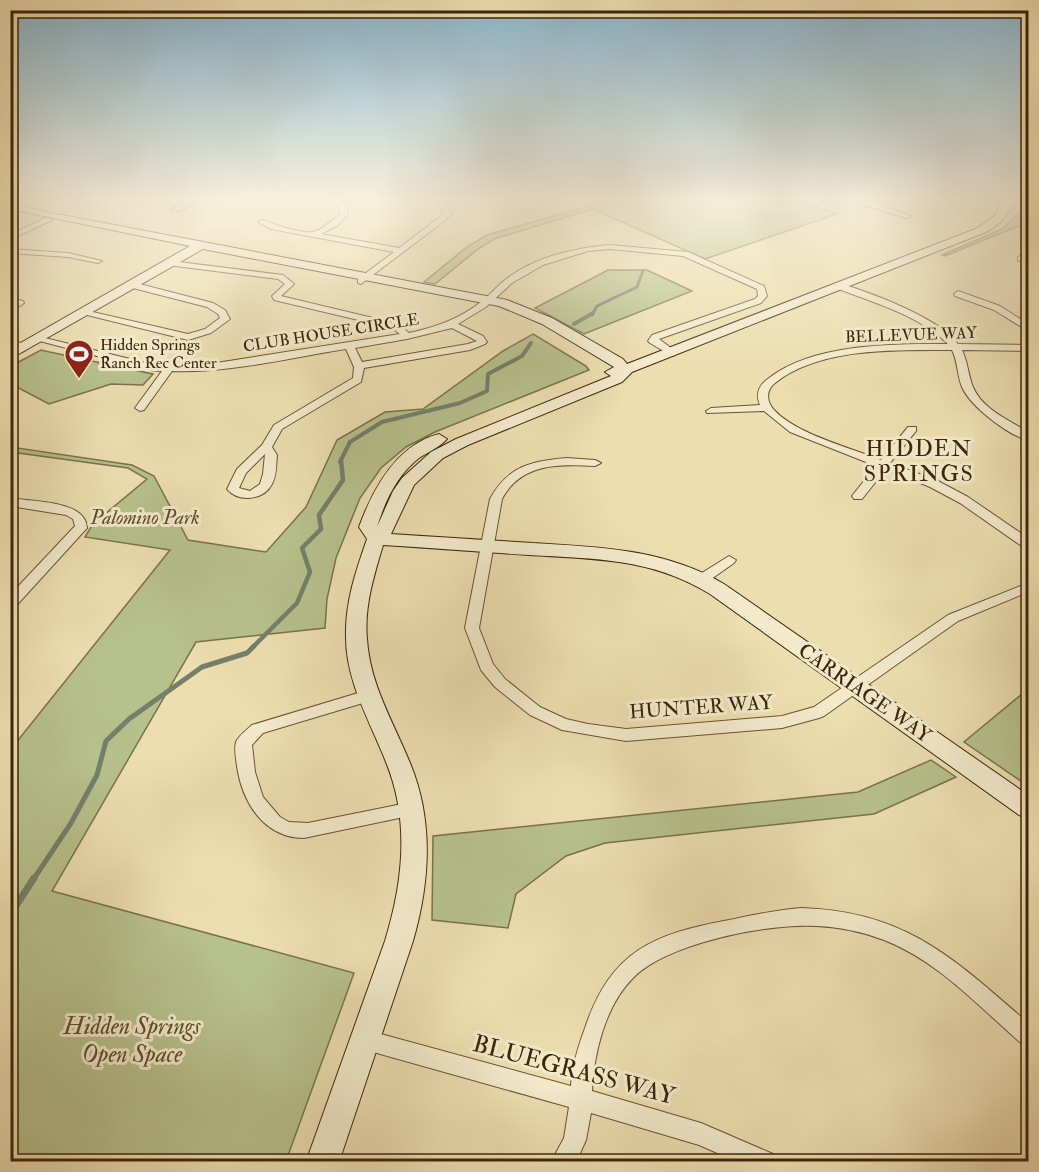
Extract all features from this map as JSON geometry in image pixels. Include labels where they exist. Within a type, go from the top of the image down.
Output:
[{"type":"main road","points":[[10,355],[190,252]]},
{"type":"main road","points":[[223,252],[486,303],[525,319],[608,366],[625,371]]},
{"type":"main road","points":[[376,539],[368,527],[376,503],[394,471],[433,443],[606,373],[625,371],[927,252]]},
{"type":"main road","points":[[322,1161],[366,1040],[411,897],[415,846],[412,809],[399,764],[368,696],[359,659],[356,616],[361,584],[376,539],[387,528],[408,482],[437,455],[462,442],[617,379],[625,371]]},
{"type":"main road","name":"CARRIAGE WAY","points":[[376,539],[634,557],[668,565],[702,579],[1029,808]]},
{"type":"street","points":[[20,252],[68,255],[98,261]]},
{"type":"street","points":[[364,278],[399,252]]},
{"type":"street","name":"CLUB HOUSE CIRCLE","points":[[10,344],[31,343],[168,369],[227,366],[407,336],[453,325],[486,303],[509,281],[540,263],[578,252]]},
{"type":"street","name":"CLUB HOUSE CIRCLE","points":[[670,252],[685,254],[761,288],[763,296],[758,301],[656,337],[653,341],[655,344],[672,353]]},
{"type":"street","points":[[171,263],[280,277],[290,284],[276,296],[277,298],[395,326],[407,336]]},
{"type":"street","points":[[84,313],[188,337],[208,332],[225,319],[222,312],[210,305],[132,285]]},
{"type":"street","points":[[839,286],[935,328],[956,348],[962,358],[970,393],[994,415],[1029,437]]},
{"type":"street","points":[[958,294],[998,308],[1029,328]]},
{"type":"street","points":[[359,366],[470,347],[482,342],[480,338],[453,325]]},
{"type":"street","points":[[266,447],[278,427],[357,380],[360,374],[359,366],[349,346]]},
{"type":"street","name":"BELLEVUE WAY","points":[[767,408],[762,395],[763,388],[776,375],[803,362],[855,351],[1029,348]]},
{"type":"street","points":[[140,408],[168,369]]},
{"type":"street","points":[[711,411],[767,408],[783,423],[804,435],[885,464],[955,495],[1029,544]]},
{"type":"street","points":[[858,496],[912,429]]},
{"type":"street","name":"HUNTER WAY","points":[[595,463],[568,461],[546,463],[513,477],[498,492],[473,615],[472,628],[476,644],[486,666],[500,683],[535,711],[562,724],[626,735],[782,722],[819,712],[953,618],[1029,587]]},
{"type":"street","points":[[10,502],[66,511],[80,520],[81,528],[10,603]]},
{"type":"street","points":[[702,579],[729,560]]},
{"type":"street","points":[[368,696],[258,729],[244,743],[243,757],[256,802],[268,818],[280,826],[301,831],[412,809]]},
{"type":"street","points":[[562,1161],[569,1154],[579,1132],[584,1066],[606,998],[621,976],[641,958],[681,939],[784,918],[816,918],[867,926],[936,957],[1029,1036]]},
{"type":"street","name":"BLUEGRASS WAY","points":[[366,1040],[701,1134],[765,1161]]},
{"type":"green space","points":[[461,252],[475,252],[435,284],[424,282]]},
{"type":"green space","points":[[689,252],[726,252],[705,259]]},
{"type":"green space","points":[[608,270],[647,270],[692,291],[584,334],[535,308]]},
{"type":"green space","name":"Hidden Springs Open Space","points":[[533,334],[589,370],[435,432],[406,447],[381,468],[360,498],[336,558],[327,599],[325,628],[196,642],[52,891],[354,973],[286,1161],[11,1161],[11,749],[170,550],[85,537],[91,527],[93,517],[105,514],[147,479],[128,468],[11,452],[11,447],[132,465],[154,476],[188,540],[266,552],[306,507],[337,440],[385,412],[423,409],[503,351]]},
{"type":"green space","name":"Hidden Springs Ranch Rec Center","points":[[41,350],[153,374],[143,385],[111,384],[49,404],[11,384],[11,366]]},
{"type":"green space","points":[[1028,689],[1028,786],[964,742]]},
{"type":"green space","points":[[931,760],[956,777],[874,814],[605,843],[566,856],[516,894],[508,928],[432,920],[433,836],[858,792]]},
{"type":"waterway","points":[[592,315],[597,306],[637,287],[643,271]]},
{"type":"waterway","points":[[574,324],[593,313]]},
{"type":"waterway","points":[[341,460],[350,442],[382,422],[460,403],[487,391],[488,374],[522,356],[531,343]]},
{"type":"waterway","points":[[33,880],[71,823],[97,775],[106,741],[129,719],[202,667],[247,653],[297,603],[310,572],[302,548],[321,529],[319,515],[343,480],[341,460]]},
{"type":"waterway","points":[[10,915],[34,878]]},
{"type":"place","name":"Hidden Springs Ranch Rec Center","points":[[79,380]]},
{"type":"district","name":"HIDDEN SPRINGS","points":[[919,462]]},
{"type":"park label","name":"Palomino Park","points":[[145,517]]}]
